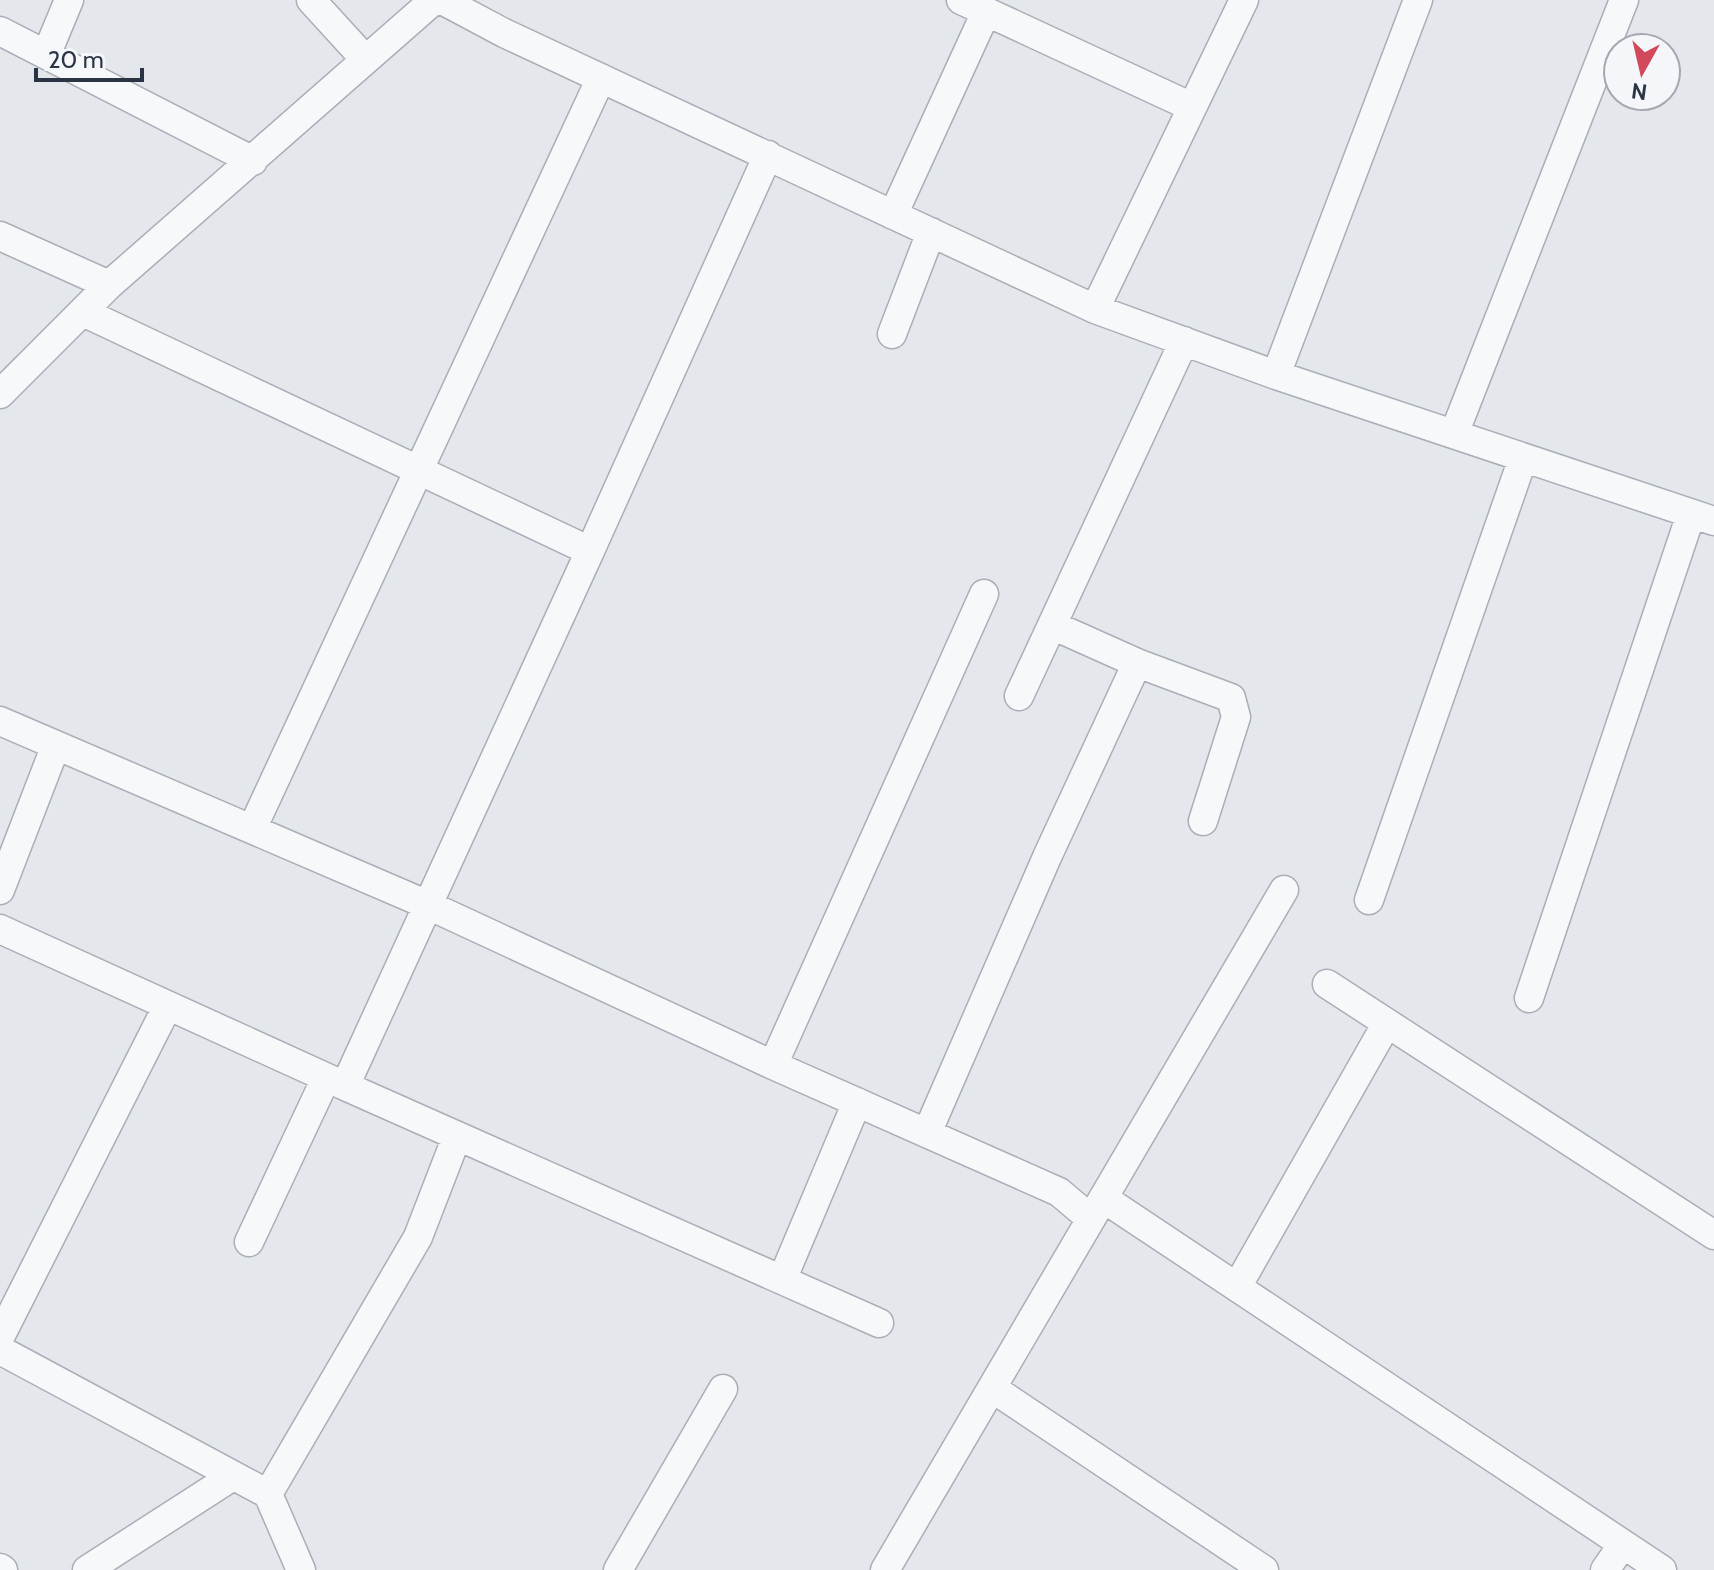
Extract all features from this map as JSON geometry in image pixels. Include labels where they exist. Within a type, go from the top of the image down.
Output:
[{"type":"street","points":[[47,53],[69,0]]},
{"type":"street","points":[[311,0],[364,58]]},
{"type":"street","points":[[0,394],[109,285],[253,161],[364,58],[434,0]]},
{"type":"street","points":[[442,0],[601,78],[1095,309],[1276,375],[1703,518],[1529,998]]},
{"type":"street","points":[[1095,309],[1244,0]]},
{"type":"street","points":[[1276,375],[1418,0]]},
{"type":"street","points":[[1454,434],[1624,0]]},
{"type":"street","points":[[893,215],[973,6],[1192,107]]},
{"type":"street","points":[[0,31],[253,161]]},
{"type":"street","points":[[252,829],[601,78]]},
{"type":"street","points":[[249,1242],[428,905],[768,155]]},
{"type":"street","points":[[892,334],[931,232]]},
{"type":"street","points":[[0,236],[109,285]]},
{"type":"street","points":[[83,312],[590,551]]},
{"type":"street","points":[[1019,696],[1184,341]]},
{"type":"street","points":[[1369,900],[1523,458]]},
{"type":"street","points":[[773,1065],[984,594]]},
{"type":"street","points":[[1052,625],[1137,663],[1231,698],[1236,717],[1203,821]]},
{"type":"street","points":[[927,1133],[1047,857],[1137,663]]},
{"type":"street","points":[[0,721],[428,905],[773,1065],[1097,1208],[1237,1287],[1662,1570]]},
{"type":"street","points":[[0,890],[56,745]]},
{"type":"street","points":[[885,1570],[1284,890]]},
{"type":"street","points":[[0,929],[167,1007],[879,1323]]},
{"type":"street","points":[[1327,984],[1714,1235]]},
{"type":"street","points":[[0,1337],[167,1007]]},
{"type":"street","points":[[1237,1287],[1387,1023]]},
{"type":"street","points":[[782,1280],[857,1102]]},
{"type":"street","points":[[268,1494],[418,1237],[457,1136]]},
{"type":"street","points":[[0,1350],[268,1494],[301,1570]]},
{"type":"street","points":[[992,1388],[1264,1570]]},
{"type":"street","points":[[618,1570],[723,1389]]},
{"type":"street","points":[[87,1570],[233,1476]]},
{"type":"street","points":[[1605,1570],[1623,1544]]}]
